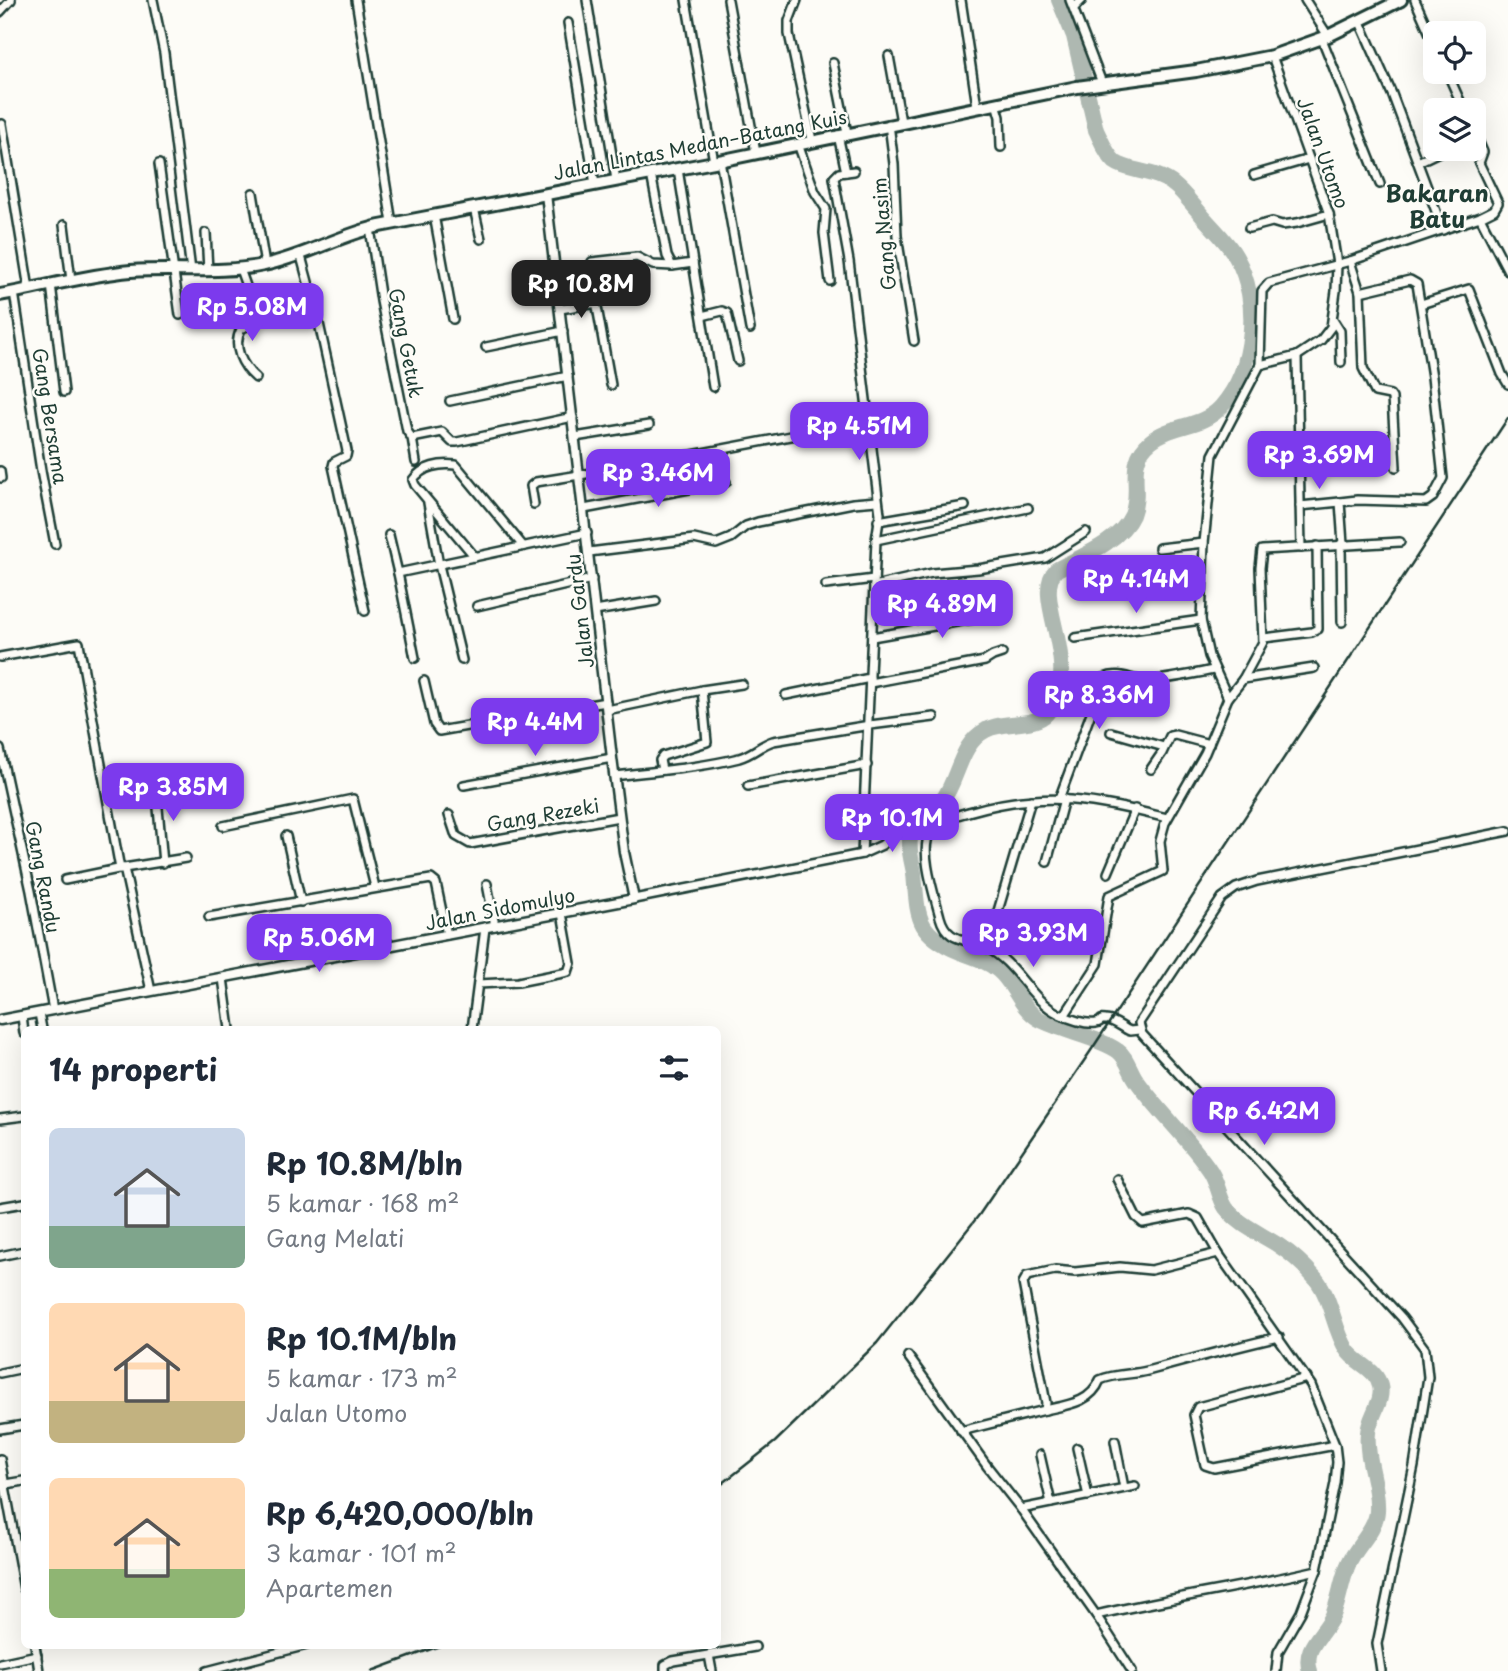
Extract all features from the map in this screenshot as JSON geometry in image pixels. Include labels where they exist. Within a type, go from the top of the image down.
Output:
[{"type":"highway","name":"Jalan Lintas Medan–Batang Kuis","points":[[0,295],[112,273],[240,269],[265,265],[301,256],[341,237],[392,223],[678,169],[1077,87],[1179,74],[1272,56],[1325,38],[1396,1]]},
{"type":"street","points":[[0,12],[11,0]]},
{"type":"street","points":[[153,0],[164,53],[191,271]]},
{"type":"street","points":[[356,0],[392,223]]},
{"type":"street","points":[[587,0],[616,180]]},
{"type":"street","points":[[686,0],[750,329]]},
{"type":"street","points":[[728,0],[756,153]]},
{"type":"street","points":[[797,0],[789,21],[789,34],[812,141]]},
{"type":"street","points":[[961,0],[977,106]]},
{"type":"street","points":[[1082,0],[1072,4],[1097,84]]},
{"type":"street","points":[[1305,0],[1325,38],[1380,184]]},
{"type":"street","points":[[1415,0],[1424,21]]},
{"type":"street","points":[[1360,22],[1392,94],[1443,230]]},
{"type":"street","points":[[568,23],[595,184]]},
{"type":"street","points":[[889,56],[901,122]]},
{"type":"street","name":"Jalan Utomo","points":[[1272,56],[1329,214],[1337,264],[1333,320],[1340,331],[1342,362]]},
{"type":"street","points":[[833,63],[850,171],[839,173],[834,178],[849,261],[880,514],[876,540],[870,724],[862,854]]},
{"type":"street","points":[[996,103],[1000,117],[1001,147]]},
{"type":"street","points":[[2,124],[29,289]]},
{"type":"street","name":"Gang Nasim","points":[[889,124],[894,164],[897,236],[914,341]]},
{"type":"street","points":[[797,144],[813,188],[826,209],[824,233],[830,281]]},
{"type":"street","points":[[1254,175],[1309,159]]},
{"type":"street","points":[[1418,162],[1423,160]]},
{"type":"street","points":[[1228,698],[1209,656],[1201,620],[1204,543],[1215,448],[1261,365],[1261,297],[1264,286],[1285,277],[1350,261],[1443,230],[1494,209],[1498,204],[1480,161]]},
{"type":"street","points":[[159,164],[180,315]]},
{"type":"street","points":[[678,169],[713,387]]},
{"type":"street","points":[[650,174],[667,256],[672,266]]},
{"type":"street","points":[[253,193],[265,265]]},
{"type":"street","name":"Jalan Gardu","points":[[546,194],[611,758],[634,900]]},
{"type":"street","points":[[474,208],[481,239]]},
{"type":"street","points":[[1249,228],[1272,222],[1282,225],[1297,223],[1329,214]]},
{"type":"street","points":[[434,215],[453,319]]},
{"type":"street","points":[[1480,217],[1508,271]]},
{"type":"street","points":[[64,225],[71,281]]},
{"type":"street","name":"Gang Getuk","points":[[370,228],[388,338],[416,462]]},
{"type":"street","points":[[205,233],[208,270]]},
{"type":"street","points":[[301,256],[346,451],[346,456],[334,462],[333,466],[365,611]]},
{"type":"street","points":[[611,385],[591,267],[593,261],[637,257],[649,264],[672,266],[693,263]]},
{"type":"street","points":[[1350,261],[1360,292],[1363,368],[1374,390],[1392,398],[1395,467]]},
{"type":"street","points":[[240,269],[253,323],[241,329],[238,341],[244,366],[256,377]]},
{"type":"street","points":[[1300,506],[1357,500],[1426,502],[1443,482],[1432,377],[1417,284],[1413,280],[1360,292]]},
{"type":"street","points":[[51,284],[64,392]]},
{"type":"street","points":[[1421,304],[1469,289],[1508,384]]},
{"type":"street","name":"Gang Bersama","points":[[14,292],[55,544]]},
{"type":"street","points":[[560,309],[597,303]]},
{"type":"street","points":[[702,316],[727,313],[738,361]]},
{"type":"street","points":[[1261,365],[1297,356],[1321,340],[1328,333],[1333,320]]},
{"type":"street","points":[[486,347],[563,331]]},
{"type":"street","points":[[1297,356],[1301,548]]},
{"type":"street","points":[[450,401],[569,376]]},
{"type":"street","points":[[411,438],[440,432],[452,442],[457,442],[573,417]]},
{"type":"street","points":[[534,504],[532,484],[869,421]]},
{"type":"street","points":[[575,436],[649,425]]},
{"type":"street","points":[[475,557],[428,502],[414,483],[415,476],[428,468],[456,465],[523,546]]},
{"type":"street","points":[[584,509],[726,482]]},
{"type":"street","points":[[589,552],[694,540],[716,544],[732,538],[746,526],[758,522],[853,503],[877,501]]},
{"type":"street","points":[[428,502],[439,565],[462,660]]},
{"type":"street","points":[[1340,502],[1342,622]]},
{"type":"street","points":[[878,521],[965,506]]},
{"type":"street","points":[[876,540],[1028,508]]},
{"type":"street","points":[[826,585],[874,582],[1040,559],[1086,532]]},
{"type":"street","points":[[398,573],[587,533]]},
{"type":"street","points":[[389,535],[415,658]]},
{"type":"street","points":[[1064,1016],[1098,964],[1108,896],[1163,871],[1160,841],[1167,817],[1180,800],[1209,744],[1228,698],[1244,679],[1264,638],[1262,550],[1400,542]]},
{"type":"street","points":[[1159,548],[1204,543]]},
{"type":"street","points":[[1264,638],[1318,629],[1317,546]]},
{"type":"street","points":[[477,606],[592,579]]},
{"type":"street","points":[[595,611],[656,601]]},
{"type":"street","points":[[872,637],[1007,613]]},
{"type":"street","points":[[1075,638],[1201,620]]},
{"type":"street","points":[[0,657],[79,643],[122,869],[150,991]]},
{"type":"street","points":[[786,695],[985,661],[1002,653]]},
{"type":"street","points":[[1244,679],[1314,668]]},
{"type":"street","points":[[1047,862],[1062,799],[1104,678],[1121,675],[1146,681],[1214,670]]},
{"type":"street","points":[[424,681],[434,724],[439,730],[743,684]]},
{"type":"street","points":[[662,770],[660,760],[663,755],[707,741],[702,690]]},
{"type":"street","points":[[614,776],[738,758],[758,751],[764,744],[773,741],[870,724],[934,717]]},
{"type":"street","points":[[1111,732],[1164,747]]},
{"type":"street","points":[[1151,769],[1172,735],[1209,744]]},
{"type":"street","name":"Gang Randu","points":[[0,750],[53,1010]]},
{"type":"street","points":[[464,785],[611,758]]},
{"type":"street","points":[[748,786],[867,765]]},
{"type":"street","points":[[156,786],[163,863]]},
{"type":"street","points":[[223,826],[353,799],[375,887]]},
{"type":"street","points":[[987,948],[1031,800]]},
{"type":"street","points":[[926,831],[954,816],[981,808],[1031,800],[1100,801],[1167,817]]},
{"type":"street","points":[[1108,873],[1135,809]]},
{"type":"street","name":"Gang Rezeki","points":[[449,815],[456,836],[470,844],[619,817]]},
{"type":"street","points":[[634,900],[862,854],[882,845],[904,821],[910,820],[926,831]]},
{"type":"street","points":[[926,831],[927,859],[942,926],[948,933],[987,948],[1016,971],[1044,1004],[1064,1016],[1095,1023],[1103,1019],[1130,1031],[1139,1030]]},
{"type":"street","points":[[1381,1671],[1377,1644],[1403,1524],[1426,1397],[1429,1365],[1425,1349],[1402,1318],[1139,1030],[1139,1023],[1211,911],[1230,891],[1257,881],[1508,831]]},
{"type":"street","points":[[286,836],[301,902]]},
{"type":"street","points":[[65,880],[186,858]]},
{"type":"street","points":[[209,918],[375,887],[434,879],[447,935]]},
{"type":"street","points":[[486,884],[495,926]]},
{"type":"street","name":"Jalan Sidomulyo","points":[[0,1020],[634,900]]},
{"type":"street","points":[[478,984],[542,979],[570,970],[562,914]]},
{"type":"street","points":[[472,1026],[485,928]]},
{"type":"street","points":[[223,978],[230,1026]]},
{"type":"street","points":[[38,1013],[41,1026]]},
{"type":"street","points":[[22,1016],[23,1026]]},
{"type":"street","points":[[0,1119],[21,1116]]},
{"type":"street","points":[[1117,1179],[1140,1222],[1149,1223],[1182,1214],[1194,1215],[1307,1378],[1335,1445],[1335,1483],[1317,1570],[1301,1612],[1278,1652],[1276,1671]]},
{"type":"street","points":[[0,1207],[21,1204]]},
{"type":"street","points":[[0,1256],[21,1252]]},
{"type":"street","points":[[1045,1410],[1046,1403],[1023,1283],[1025,1278],[1055,1270],[1075,1272],[1120,1267],[1151,1270],[1218,1253]]},
{"type":"street","points":[[961,1431],[1071,1405],[1097,1390],[1100,1380],[1106,1377],[1144,1372],[1279,1337]]},
{"type":"street","points":[[908,1356],[1021,1509],[1132,1671]]},
{"type":"street","points":[[0,1373],[21,1369]]},
{"type":"street","points":[[1307,1378],[1198,1407],[1194,1415],[1205,1465],[1214,1468],[1335,1445]]},
{"type":"street","points":[[0,1429],[21,1425]]},
{"type":"street","points":[[1115,1441],[1124,1488]]},
{"type":"street","points":[[1077,1448],[1088,1496]]},
{"type":"street","points":[[1040,1455],[1051,1503]]},
{"type":"street","points":[[0,1459],[2,1485],[21,1573]]},
{"type":"street","points":[[2,1485],[21,1482]]},
{"type":"street","points":[[1021,1509],[1135,1486]]},
{"type":"street","points":[[0,1515],[10,1513]]},
{"type":"street","points":[[1096,1615],[1222,1588],[1254,1585],[1317,1570]]},
{"type":"street","points":[[665,1671],[668,1662],[755,1647]]},
{"type":"street","points":[[36,1649],[40,1671]]},
{"type":"street","points":[[207,1671],[292,1649]]},
{"type":"street","points":[[0,1663],[37,1655]]},
{"type":"street","points":[[709,1655],[712,1671]]},
{"type":"waterway","points":[[1059,0],[1074,36],[1096,130],[1106,151],[1115,162],[1159,176],[1174,185],[1228,245],[1244,274],[1249,293],[1251,334],[1241,374],[1221,407],[1205,419],[1168,431],[1143,449],[1136,467],[1135,505],[1126,525],[1109,541],[1056,570],[1050,582],[1049,597],[1060,654],[1058,694],[1041,718],[993,727],[977,736],[965,753],[942,801],[912,832],[909,847],[918,912],[934,938],[998,970],[1032,1014],[1039,1019],[1102,1042],[1121,1054],[1146,1092],[1209,1169],[1221,1199],[1231,1214],[1288,1252],[1316,1279],[1326,1295],[1347,1350],[1378,1380],[1381,1392],[1369,1427],[1368,1443],[1376,1491],[1376,1517],[1350,1561],[1333,1615],[1311,1648],[1308,1663],[1310,1671]]},
{"type":"railway","points":[[721,1485],[775,1442],[877,1343],[979,1215],[1090,1052],[1508,418]]},
{"type":"railway","points":[[372,1671],[431,1649]]},
{"type":"district","name":"Bakaran Batu","points":[[1437,207]]}]
